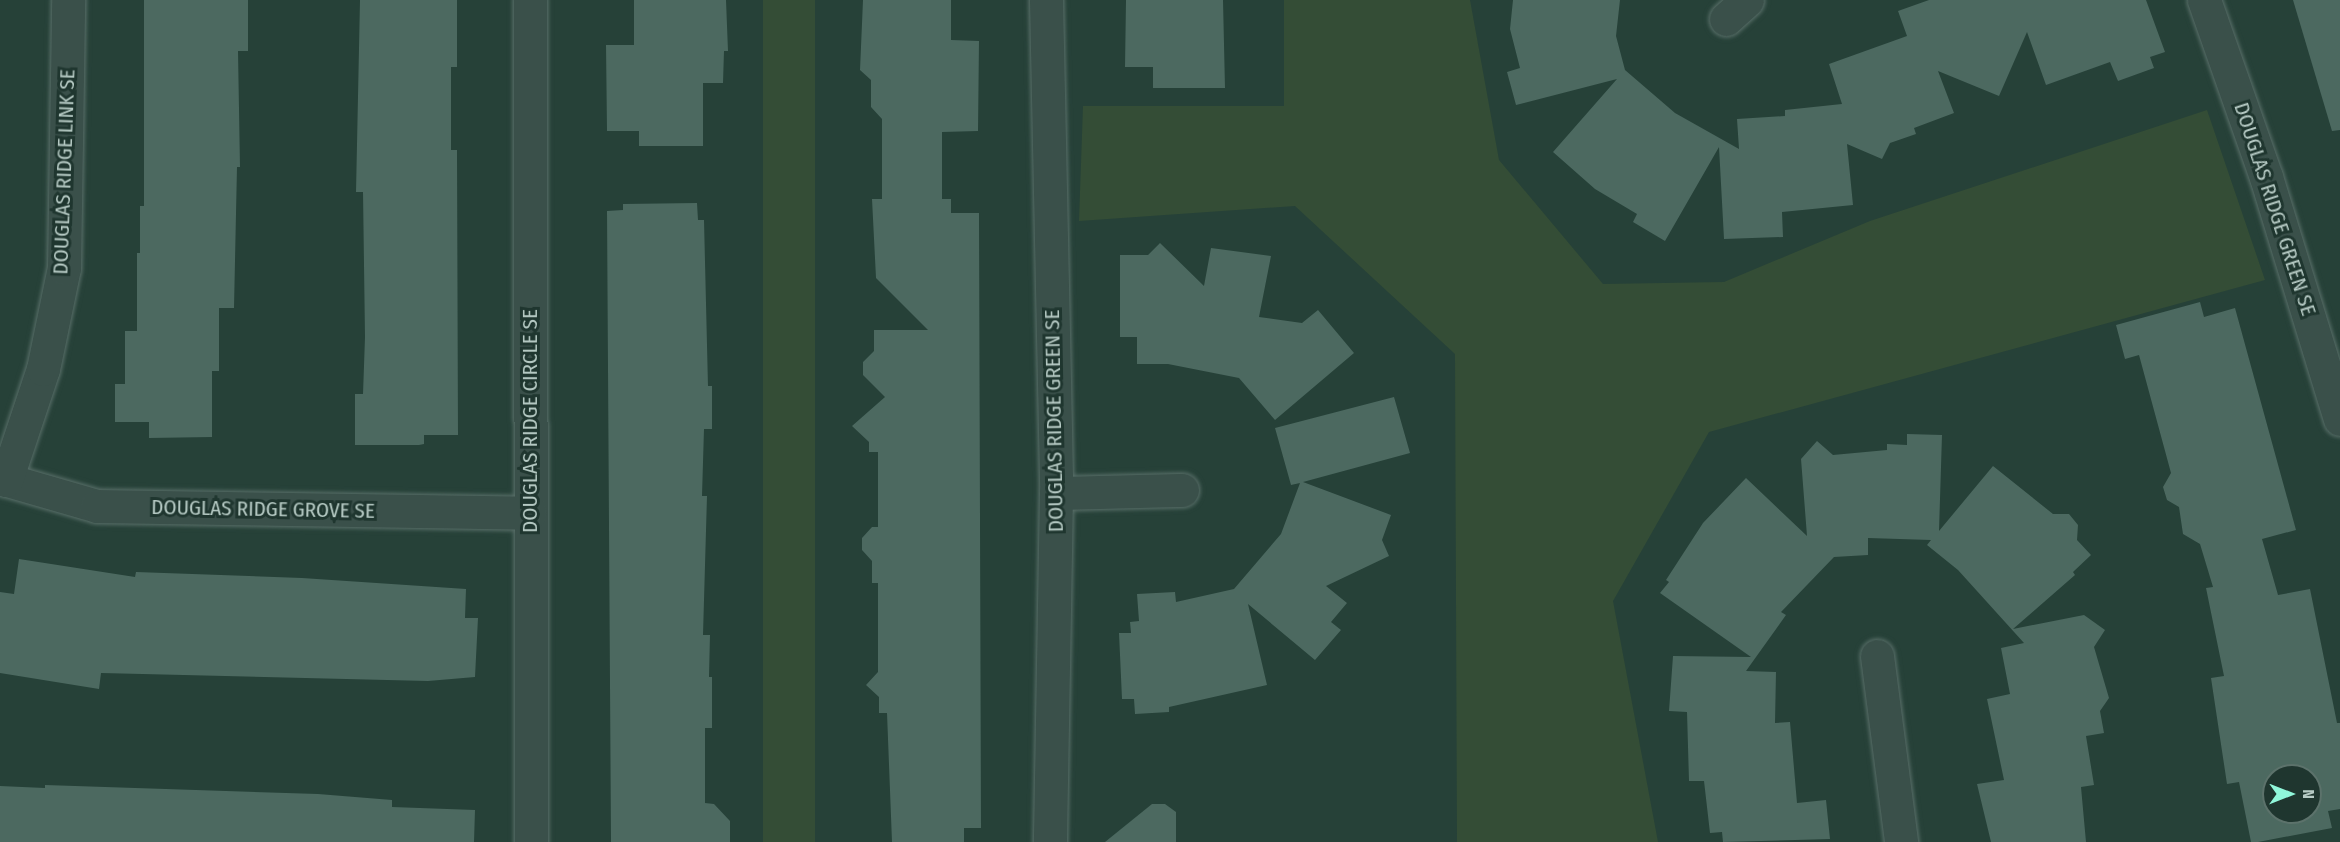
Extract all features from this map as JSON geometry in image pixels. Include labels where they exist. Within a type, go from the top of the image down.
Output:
[{"type":"street","name":"DOUGLAS RIDGE LINK SE","points":[[3,479],[43,369],[64,268],[68,0]]},
{"type":"street","name":"DOUGLAS RIDGE CIRCLE SE","points":[[530,0],[531,842]]},
{"type":"street","name":"DOUGLAS RIDGE GREEN SE","points":[[1046,0],[1056,493],[1050,842]]},
{"type":"street","name":"DOUGLAS RIDGE GREEN SE","points":[[2204,0],[2266,177],[2340,419]]},
{"type":"street","name":"DOUGLAS RIDGE GROVE SE","points":[[3,479],[97,506],[530,513]]},
{"type":"street","points":[[1056,493],[1182,490]]},
{"type":"street","points":[[1877,656],[1900,842]]},
{"type":"green space","points":[[763,0],[815,0],[815,842],[763,842]]},
{"type":"green space","points":[[1284,0],[1470,0],[1499,160],[1603,284],[1724,282],[1870,221],[2207,110],[2265,280],[1709,432],[1613,601],[1658,842],[1457,842],[1455,354],[1295,206],[1079,221],[1083,106],[1284,106]]},
{"type":"building","points":[[144,0],[248,0],[248,51],[238,51],[240,167],[237,167],[234,308],[219,308],[219,371],[212,371],[212,437],[149,438],[149,422],[115,422],[115,384],[125,384],[125,331],[137,331],[137,253],[140,253],[140,206],[144,206]]},
{"type":"building","points":[[360,0],[457,0],[457,67],[451,67],[451,150],[457,150],[458,435],[424,435],[424,444],[419,445],[355,445],[355,394],[363,394],[365,337],[363,192],[356,192]]},
{"type":"building","points":[[634,0],[726,0],[728,51],[724,51],[723,83],[703,83],[703,146],[639,146],[639,131],[607,131],[606,45],[634,45]]},
{"type":"building","points":[[863,0],[951,0],[951,40],[979,41],[978,131],[942,132],[942,199],[951,199],[951,213],[979,213],[981,828],[964,828],[964,842],[892,842],[887,713],[879,713],[879,697],[866,685],[878,672],[878,583],[872,583],[872,561],[862,550],[862,538],[872,527],[878,527],[878,452],[869,452],[869,442],[852,426],[885,397],[863,375],[863,362],[874,351],[874,330],[928,330],[876,278],[872,199],[882,199],[882,119],[871,107],[871,80],[860,70]]},
{"type":"building","points":[[1126,0],[1223,0],[1225,88],[1153,88],[1153,67],[1125,67]]},
{"type":"building","points":[[1513,0],[1620,0],[1616,36],[1625,70],[1675,113],[1739,149],[1737,119],[1785,116],[1785,110],[1842,104],[1829,64],[1907,36],[1898,11],[1929,0],[2146,0],[2165,52],[2150,57],[2154,68],[2118,81],[2110,62],[2046,85],[2027,32],[1999,96],[1938,71],[1954,113],[1914,128],[1916,134],[1890,143],[1882,159],[1847,144],[1853,205],[1782,212],[1783,237],[1724,239],[1719,147],[1665,241],[1633,222],[1637,214],[1595,189],[1553,152],[1617,79],[1516,105],[1507,72],[1520,68],[1510,29]]},
{"type":"building","points":[[2293,0],[2340,0],[2340,130],[2332,131]]},
{"type":"building","points":[[697,203],[698,220],[704,220],[708,386],[712,386],[712,429],[704,429],[702,496],[707,496],[703,635],[710,635],[709,677],[712,677],[712,728],[705,728],[705,803],[714,804],[730,821],[730,842],[611,842],[607,211],[623,210],[623,204]]},
{"type":"building","points":[[1160,243],[1204,286],[1211,248],[1271,256],[1259,317],[1302,323],[1318,310],[1354,353],[1275,420],[1239,378],[1168,364],[1137,364],[1137,337],[1120,337],[1120,255],[1148,255]]},
{"type":"building","points":[[2200,302],[2204,317],[2235,308],[2296,530],[2262,539],[2278,595],[2310,589],[2337,723],[2340,723],[2340,809],[2328,811],[2332,828],[2251,842],[2239,782],[2227,784],[2211,678],[2224,676],[2206,588],[2213,587],[2200,544],[2183,534],[2179,507],[2167,500],[2163,487],[2171,473],[2139,355],[2125,359],[2116,325]]},
{"type":"building","points":[[1394,397],[1410,453],[1303,482],[1391,515],[1382,540],[1389,556],[1326,586],[1347,603],[1331,622],[1341,630],[1315,660],[1248,604],[1267,685],[1169,707],[1169,712],[1135,714],[1134,699],[1122,699],[1119,633],[1131,633],[1130,622],[1139,621],[1137,594],[1175,592],[1176,602],[1234,589],[1281,534],[1300,483],[1291,485],[1275,428]]},
{"type":"building","points":[[1907,434],[1942,435],[1939,531],[1993,466],[2053,514],[2069,514],[2078,525],[2077,540],[2091,555],[2073,572],[2075,575],[2013,629],[2084,615],[2105,630],[2094,647],[2109,698],[2100,711],[2104,733],[2086,736],[2094,785],[2081,787],[2086,842],[1991,842],[1977,784],[2004,780],[1987,699],[2010,694],[2001,648],[2024,643],[1958,570],[1927,545],[1931,540],[1868,538],[1868,555],[1834,557],[1781,612],[1786,615],[1746,671],[1776,672],[1775,723],[1790,722],[1797,803],[1826,800],[1830,839],[1723,842],[1722,832],[1710,833],[1704,781],[1689,781],[1687,712],[1669,711],[1673,656],[1751,657],[1660,593],[1669,582],[1666,580],[1703,523],[1746,478],[1807,536],[1801,459],[1817,441],[1833,455],[1887,450],[1887,444],[1907,445]]},
{"type":"building","points":[[19,559],[135,577],[136,572],[302,578],[466,589],[465,618],[478,618],[475,677],[428,681],[101,673],[99,689],[0,673],[0,592],[14,594]]},
{"type":"building","points":[[45,785],[318,794],[392,800],[392,807],[475,810],[474,842],[0,842],[0,786],[45,788]]},
{"type":"building","points":[[1152,804],[1165,804],[1176,812],[1176,842],[1105,842]]}]
